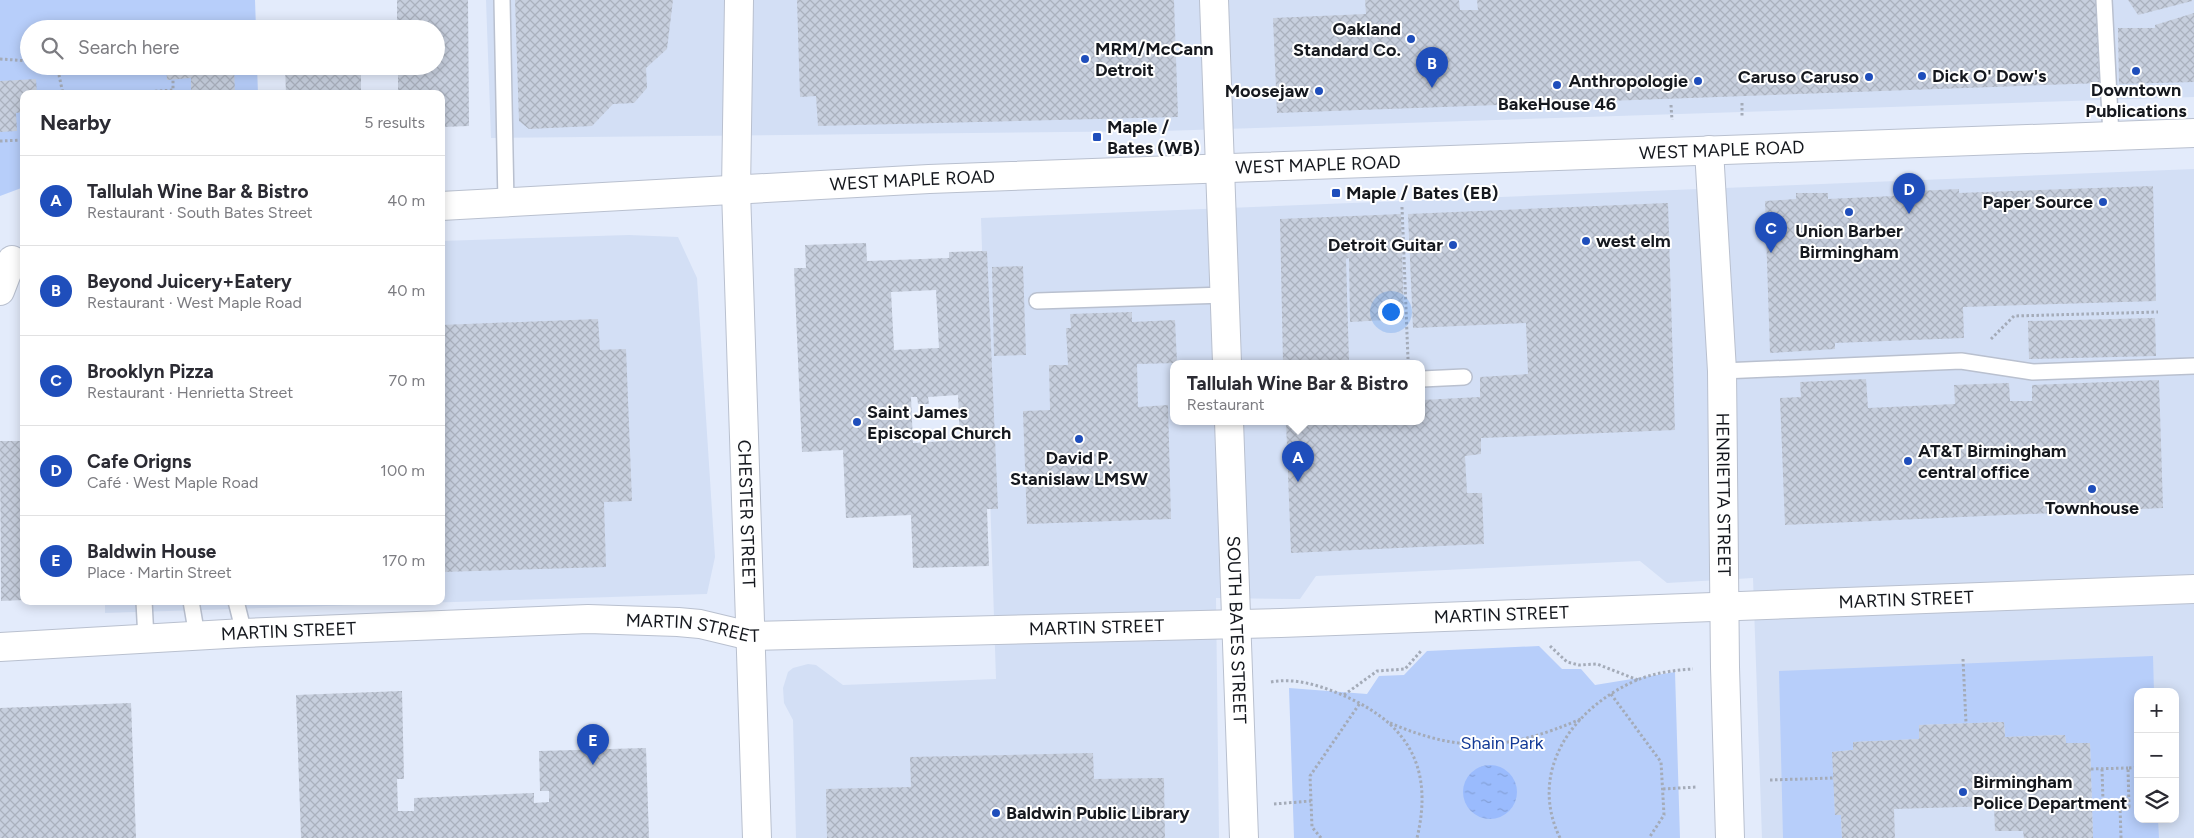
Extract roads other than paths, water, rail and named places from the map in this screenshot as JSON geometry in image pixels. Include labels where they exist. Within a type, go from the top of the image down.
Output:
[{"type":"street","name":"CHESTER STREET","points":[[739,0],[736,190],[757,838]]},
{"type":"street","points":[[1214,0],[1227,360]]},
{"type":"street","name":"WEST MAPLE ROAD","points":[[445,206],[929,179],[2194,133]]},
{"type":"street","name":"HENRIETTA STREET","points":[[1709,150],[1722,371],[1724,606],[1730,838]]},
{"type":"street","points":[[0,291],[12,261]]},
{"type":"street","name":"SOUTH BATES STREET","points":[[1229,425],[1244,838]]},
{"type":"street","name":"MARTIN STREET","points":[[0,647],[197,636],[588,619],[685,622],[750,636],[1237,625],[2194,589]]},
{"type":"lane","points":[[502,0],[506,203]]},
{"type":"lane","points":[[2104,0],[2111,136]]},
{"type":"lane","points":[[1037,301],[1225,295]]},
{"type":"lane","points":[[1722,371],[1961,361],[2033,372],[2194,366]]},
{"type":"lane","points":[[1425,379],[1464,376]]},
{"type":"lane","points":[[144,605],[146,639]]},
{"type":"lane","points":[[192,605],[197,636]]},
{"type":"lane","points":[[237,605],[244,634]]},
{"type":"water","points":[[1485,765],[1495,765],[1505,769],[1513,777],[1517,792],[1513,807],[1505,815],[1495,819],[1485,819],[1475,815],[1467,807],[1463,797],[1463,787],[1467,777],[1475,769]]},
{"type":"place","name":"Oakland Standard Co.","points":[[1411,39]]},
{"type":"place","name":"MRM/McCann Detroit","points":[[1085,59]]},
{"type":"place","name":"Downtown Publications","points":[[2136,71]]},
{"type":"place","name":"Dick O' Dow's","points":[[1922,76]]},
{"type":"place","name":"Caruso Caruso","points":[[1869,77]]},
{"type":"place","name":"Anthropologie","points":[[1698,81]]},
{"type":"place","name":"BakeHouse 46","points":[[1557,85]]},
{"type":"place","name":"Beyond Juicery+Eatery","points":[[1432,88]]},
{"type":"place","name":"Moosejaw","points":[[1319,91]]},
{"type":"place","name":"Maple / Bates (WB)","points":[[1097,137]]},
{"type":"place","name":"Maple / Bates (EB)","points":[[1336,193]]},
{"type":"place","name":"Paper Source","points":[[2103,202]]},
{"type":"place","name":"Union Barber Birmingham","points":[[1849,212]]},
{"type":"place","name":"Cafe Origns","points":[[1909,214]]},
{"type":"place","name":"west elm","points":[[1586,241]]},
{"type":"place","name":"Detroit Guitar","points":[[1453,245]]},
{"type":"place","name":"Brooklyn Pizza","points":[[1771,253]]},
{"type":"place","name":"Saint James Episcopal Church","points":[[857,422]]},
{"type":"place","name":"David P. Stanislaw LMSW","points":[[1079,439]]},
{"type":"place","name":"AT&T Birmingham central office","points":[[1908,461]]},
{"type":"place","name":"Tallulah Wine Bar & Bistro","points":[[1298,482]]},
{"type":"place","name":"Townhouse","points":[[2092,489]]},
{"type":"place","name":"Baldwin House","points":[[593,765]]},
{"type":"place","name":"Birmingham Police Department","points":[[1963,792]]},
{"type":"place","name":"Baldwin Public Library","points":[[996,813]]},
{"type":"park label","name":"Shain Park","points":[[1502,743]]}]
